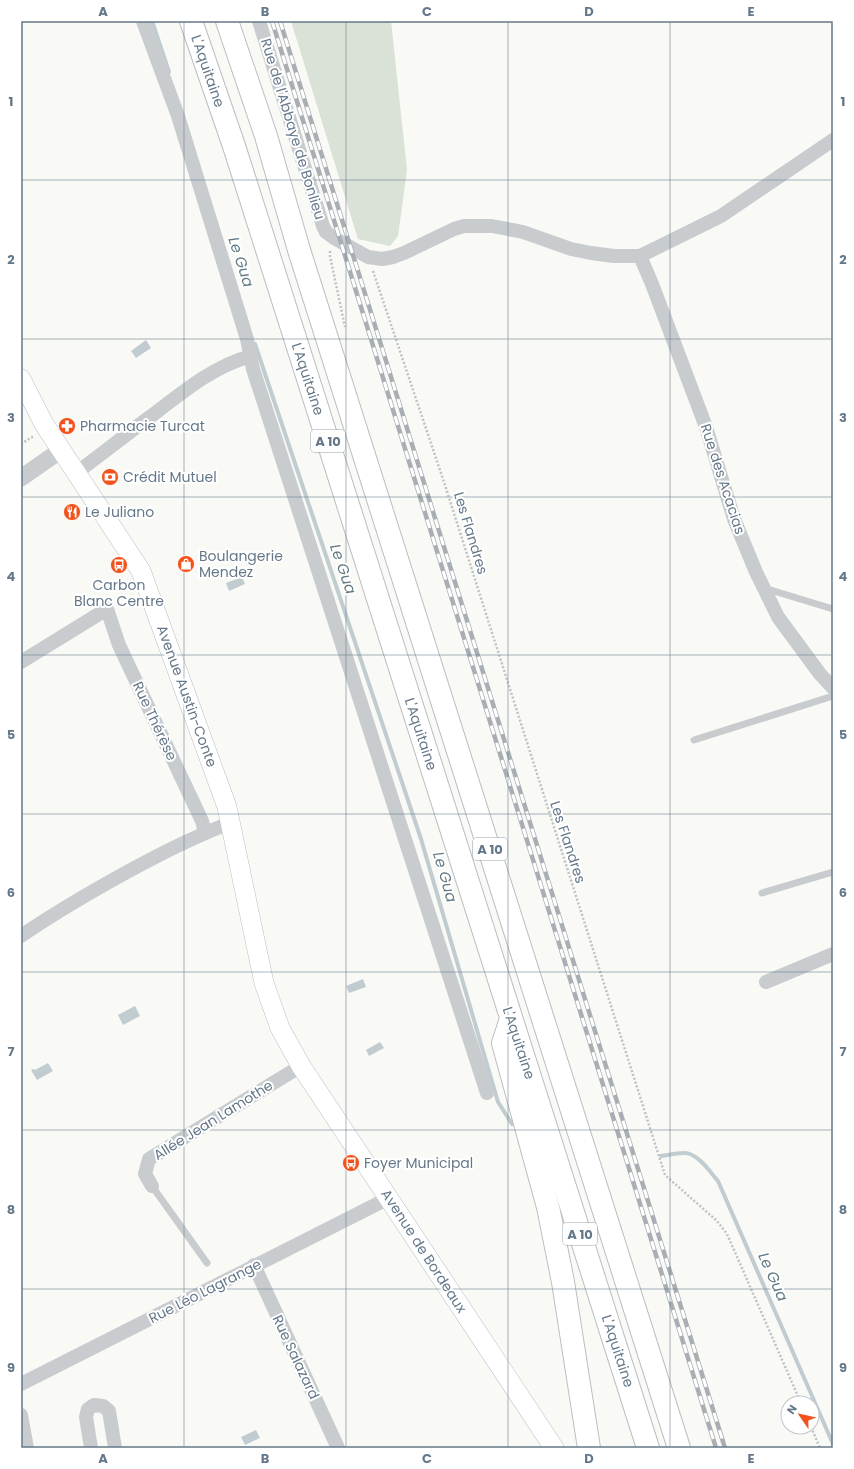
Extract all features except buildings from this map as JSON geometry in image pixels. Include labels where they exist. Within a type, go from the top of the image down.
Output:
[{"type":"highway","name":"L'Aquitaine","points":[[190,21],[244,175],[648,1448]]},
{"type":"highway","name":"L'Aquitaine","points":[[227,21],[266,136],[299,250],[680,1448]]},
{"type":"highway","points":[[511,1019],[503,1043],[551,1222],[563,1282],[589,1448]]},
{"type":"main road","name":"Avenue Austin-Conte","points":[[21,380],[44,424],[141,571],[228,815],[264,983]]},
{"type":"main road","name":"Avenue de Bordeaux","points":[[264,983],[280,1028],[301,1066],[390,1198],[549,1440],[560,1448]]},
{"type":"street","points":[[143,21],[178,116],[247,338],[253,369],[487,1093]]},
{"type":"street","name":"Rue de l'Abbaye de Bonlieu","points":[[259,21],[323,226],[326,232],[334,238],[368,257],[382,259],[393,257],[454,229],[464,226],[492,226],[523,232],[571,249],[591,253],[614,256],[640,256],[721,216],[833,140]]},
{"type":"street","name":"Rue des Acacias","points":[[640,256],[706,427],[734,519],[756,572],[778,617],[820,674],[833,688]]},
{"type":"street","points":[[76,473],[171,400],[218,368],[235,360],[251,356]]},
{"type":"street","points":[[21,478],[61,450]]},
{"type":"street","name":"Rue Thérèse","points":[[21,662],[107,609],[119,645],[202,821],[205,832]]},
{"type":"street","points":[[21,936],[52,914],[140,864],[205,832],[228,815]]},
{"type":"street","points":[[766,982],[833,954]]},
{"type":"street","name":"Allée Jean Lamothe","points":[[152,1186],[145,1174],[149,1159],[301,1066]]},
{"type":"street","name":"Rue Léo Lagrange","points":[[21,1384],[390,1198]]},
{"type":"street","name":"Rue Salazard","points":[[254,1266],[338,1448]]},
{"type":"street","points":[[91,1448],[86,1417],[88,1409],[94,1405],[103,1406],[109,1411],[115,1448]]},
{"type":"street","points":[[21,1415],[27,1448]]},
{"type":"lane","points":[[764,588],[833,609]]},
{"type":"lane","points":[[694,740],[833,696]]},
{"type":"lane","points":[[762,894],[833,872]]},
{"type":"lane","points":[[152,1186],[207,1263]]},
{"type":"path","points":[[334,238],[330,256],[345,327]]},
{"type":"path","name":"Les Flandres","points":[[368,257],[443,479],[665,1175],[717,1221],[727,1234],[797,1395]]},
{"type":"path","points":[[814,1435],[820,1448]]},
{"type":"shaded area","points":[[291,21],[391,21],[407,170],[398,236],[390,246],[358,239]]},
{"type":"shaded area","points":[[146,340],[151,348],[136,358],[131,351]]},
{"type":"shaded area","points":[[242,577],[245,584],[229,591],[226,583]]},
{"type":"shaded area","points":[[363,979],[366,987],[349,993],[346,986]]},
{"type":"shaded area","points":[[135,1006],[140,1016],[123,1025],[118,1015]]},
{"type":"shaded area","points":[[380,1042],[384,1048],[369,1056],[366,1050]]},
{"type":"shaded area","points":[[48,1063],[53,1071],[37,1080],[31,1070],[35,1070]]},
{"type":"shaded area","points":[[256,1430],[260,1438],[245,1445],[241,1437]]},
{"type":"waterway","name":"Le Gua","points":[[152,21],[169,72]]},
{"type":"waterway","name":"Le Gua","points":[[255,344],[421,839],[498,1102],[512,1124]]},
{"type":"waterway","name":"Le Gua","points":[[661,1156],[680,1153],[690,1154],[702,1162],[718,1181],[833,1444]]},
{"type":"railway","points":[[272,21],[716,1448]]},
{"type":"railway","points":[[280,21],[725,1448]]},
{"type":"place","name":"Pharmacie Turcat","points":[[67,426]]},
{"type":"place","name":"Crédit Mutuel","points":[[110,477]]},
{"type":"place","name":"Le Juliano","points":[[72,512]]},
{"type":"place","name":"Boulangerie Mendez","points":[[186,564]]},
{"type":"place","name":"Carbon Blanc Centre","points":[[119,565]]},
{"type":"place","name":"Foyer Municipal","points":[[351,1163]]}]
